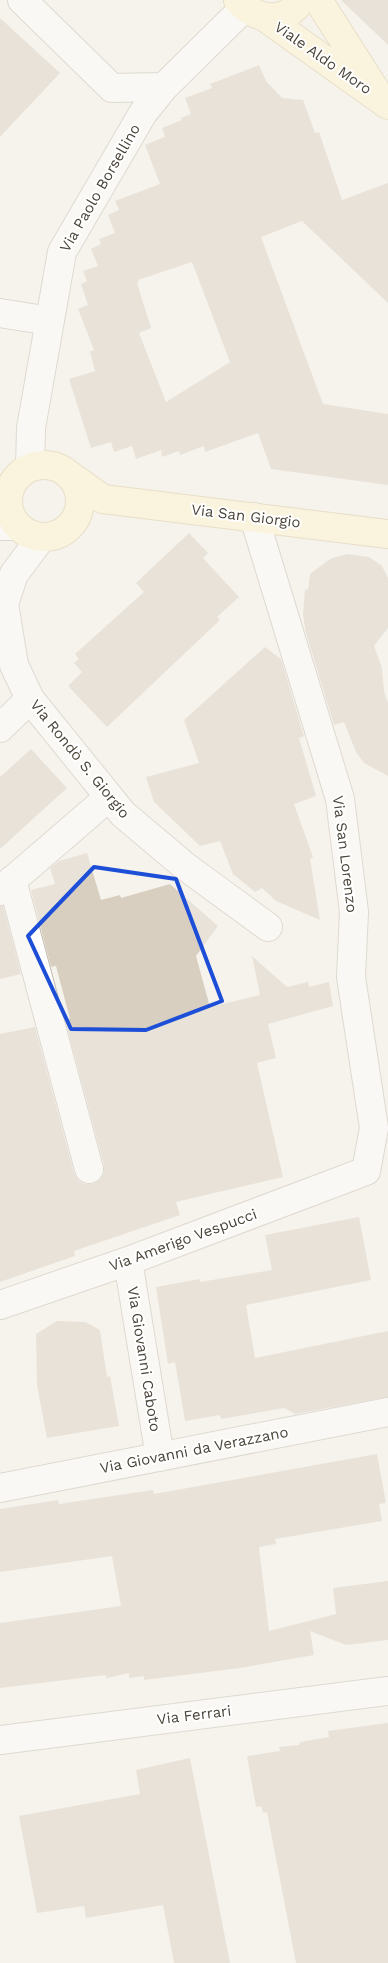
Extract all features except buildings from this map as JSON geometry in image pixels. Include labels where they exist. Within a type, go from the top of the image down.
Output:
[{"type":"main road","name":"Viale Aldo Moro","points":[[249,8],[277,17],[288,12],[301,0]]},
{"type":"main road","name":"Viale Aldo Moro","points":[[318,0],[384,102]]},
{"type":"main road","name":"Viale Aldo Moro","points":[[249,8],[384,102]]},
{"type":"main road","name":"Via San Giorgio","points":[[0,478],[44,464],[57,467],[103,499],[388,534]]},
{"type":"main road","points":[[30,467],[19,474],[10,486],[6,517],[28,534],[41,538],[56,536],[69,528],[103,499]]},
{"type":"main road","points":[[68,474],[78,487],[80,502],[77,516],[69,528]]},
{"type":"street","points":[[22,0],[112,88],[164,87]]},
{"type":"street","name":"Via Paolo Borsellino","points":[[30,467],[31,428],[62,252],[143,113],[164,87],[249,8]]},
{"type":"street","points":[[0,313],[50,321]]},
{"type":"street","name":"Via San Lorenzo","points":[[254,517],[340,798],[354,912],[351,977],[374,1128],[366,1172]]},
{"type":"street","name":"Via Rondò S. Giorgio","points":[[41,538],[14,574],[4,604],[14,665],[30,698],[122,814],[186,867],[268,927]]},
{"type":"street","points":[[0,728],[30,698]]},
{"type":"street","points":[[89,1169],[6,886],[109,797]]},
{"type":"street","name":"Via Amerigo Vespucci","points":[[0,1305],[128,1261],[366,1172]]},
{"type":"street","name":"Via Giovanni Caboto","points":[[128,1261],[160,1457]]},
{"type":"street","name":"Via Giovanni da Verazzano","points":[[0,1488],[388,1412]]},
{"type":"street","name":"Via Ferrari","points":[[0,1740],[388,1690]]},
{"type":"highlighted area","points":[[94,867],[176,879],[222,1001],[146,1030],[71,1029],[28,936]]}]
